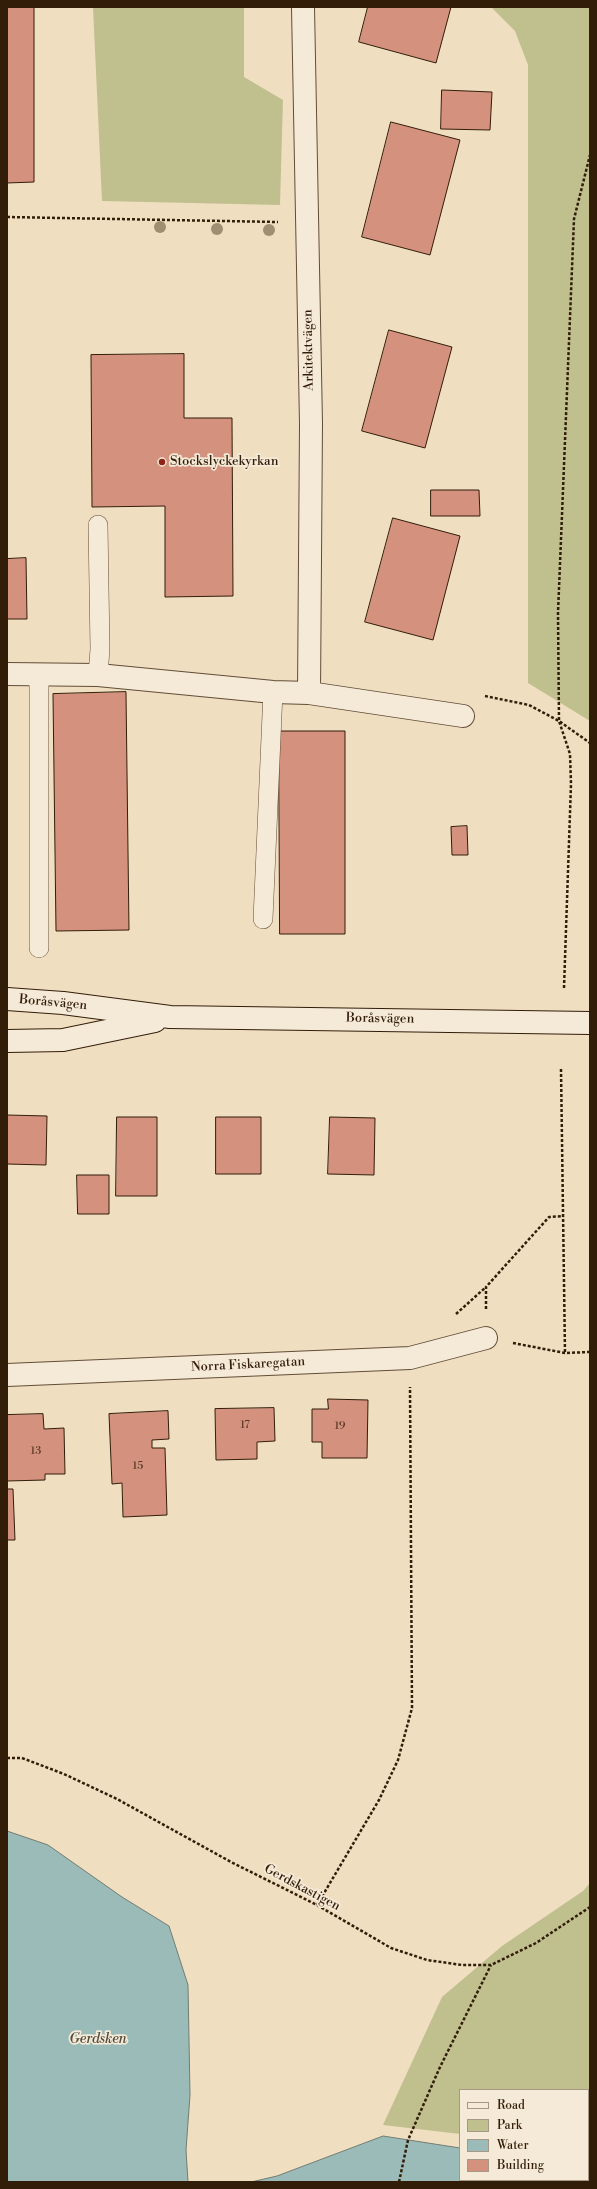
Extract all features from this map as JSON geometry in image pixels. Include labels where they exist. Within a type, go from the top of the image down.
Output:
[{"type":"street","name":"Arkitektvägen","points":[[303,7],[311,424],[309,693]]},
{"type":"street","points":[[7,674],[98,675],[273,692],[309,693],[463,716]]},
{"type":"street","name":"Boråsvägen","points":[[7,1000],[64,1003],[170,1017],[590,1023]]},
{"type":"street","name":"Boråsvägen","points":[[7,1041],[63,1040],[170,1017]]},
{"type":"street","name":"Norra Fiskaregatan","points":[[7,1375],[410,1358],[486,1338]]},
{"type":"lane","points":[[98,525],[100,649],[98,675]]},
{"type":"lane","points":[[39,674],[39,948]]},
{"type":"lane","points":[[263,919],[273,692]]},
{"type":"path","points":[[564,988],[571,784],[570,754],[559,721],[558,613],[574,219],[590,155]]},
{"type":"path","points":[[7,217],[307,222]]},
{"type":"path","points":[[561,1069],[565,1353]]},
{"type":"path","points":[[564,1216],[549,1217],[486,1287],[486,1338],[565,1353],[590,1352]]},
{"type":"path","points":[[317,1905],[379,1800],[395,1767],[412,1708],[413,1650],[410,1358]]},
{"type":"path","name":"Gerdskastigen","points":[[7,1758],[22,1758],[64,1774],[138,1810],[232,1862],[317,1905],[391,1948],[427,1960],[462,1965],[491,1965],[536,1942],[590,1907]]},
{"type":"path","points":[[399,2182],[408,2140],[440,2067],[491,1965]]},
{"type":"green space","points":[[93,7],[244,7],[244,77],[283,100],[280,205],[102,201]]},
{"type":"green space","points":[[491,7],[590,7],[590,721],[528,683],[528,65],[515,31]]},
{"type":"green space","points":[[590,1883],[590,2095],[589,2096],[589,2089],[459,2089],[459,2134],[383,2125],[442,1997],[502,1946],[583,1891]]},
{"type":"water","name":"Gerdsken","points":[[7,1831],[48,1845],[122,1897],[169,1926],[188,1985],[190,2095],[186,2150],[188,2182],[7,2182]]},
{"type":"water","points":[[590,2133],[590,2182],[251,2182],[277,2176],[383,2136],[459,2148],[459,2181],[589,2181]]},
{"type":"building","points":[[7,7],[34,7],[34,182],[7,183]]},
{"type":"building","points":[[368,7],[451,7],[436,63],[359,42]]},
{"type":"building","points":[[442,90],[492,92],[490,130],[441,129]]},
{"type":"building","points":[[391,122],[460,140],[430,255],[362,237]]},
{"type":"building","points":[[389,330],[452,347],[425,448],[362,431]]},
{"type":"building","name":"Stockslyckekyrkan","points":[[184,354],[184,418],[232,418],[233,596],[165,597],[165,506],[92,507],[91,355]]},
{"type":"building","points":[[431,490],[479,490],[480,516],[431,516]]},
{"type":"building","points":[[393,518],[460,536],[433,640],[365,622]]},
{"type":"building","points":[[26,558],[27,619],[7,619],[7,559]]},
{"type":"building","points":[[126,692],[129,930],[56,931],[53,694]]},
{"type":"building","points":[[279,731],[345,731],[345,934],[280,934]]},
{"type":"building","points":[[467,826],[468,855],[452,855],[451,827]]},
{"type":"building","points":[[7,1115],[47,1116],[46,1165],[7,1164]]},
{"type":"building","points":[[117,1117],[157,1117],[157,1196],[116,1196]]},
{"type":"building","points":[[216,1117],[261,1117],[261,1174],[216,1174]]},
{"type":"building","points":[[330,1117],[375,1118],[374,1175],[328,1174]]},
{"type":"building","points":[[77,1175],[109,1175],[109,1214],[78,1214]]},
{"type":"building","points":[[328,1399],[368,1400],[367,1458],[322,1458],[322,1442],[312,1442],[312,1409],[328,1409]]},
{"type":"building","points":[[274,1408],[275,1441],[257,1442],[257,1459],[216,1460],[215,1409]]},
{"type":"building","points":[[168,1411],[169,1439],[152,1440],[152,1448],[165,1448],[167,1515],[123,1517],[122,1483],[112,1484],[109,1414]]},
{"type":"building","points":[[43,1414],[44,1429],[64,1428],[65,1474],[45,1474],[45,1480],[7,1481],[7,1415]]},
{"type":"building","points":[[7,1489],[13,1489],[15,1540],[7,1540]]},
{"type":"place","name":"Stockslyckekyrkan","points":[[162,462]]}]
